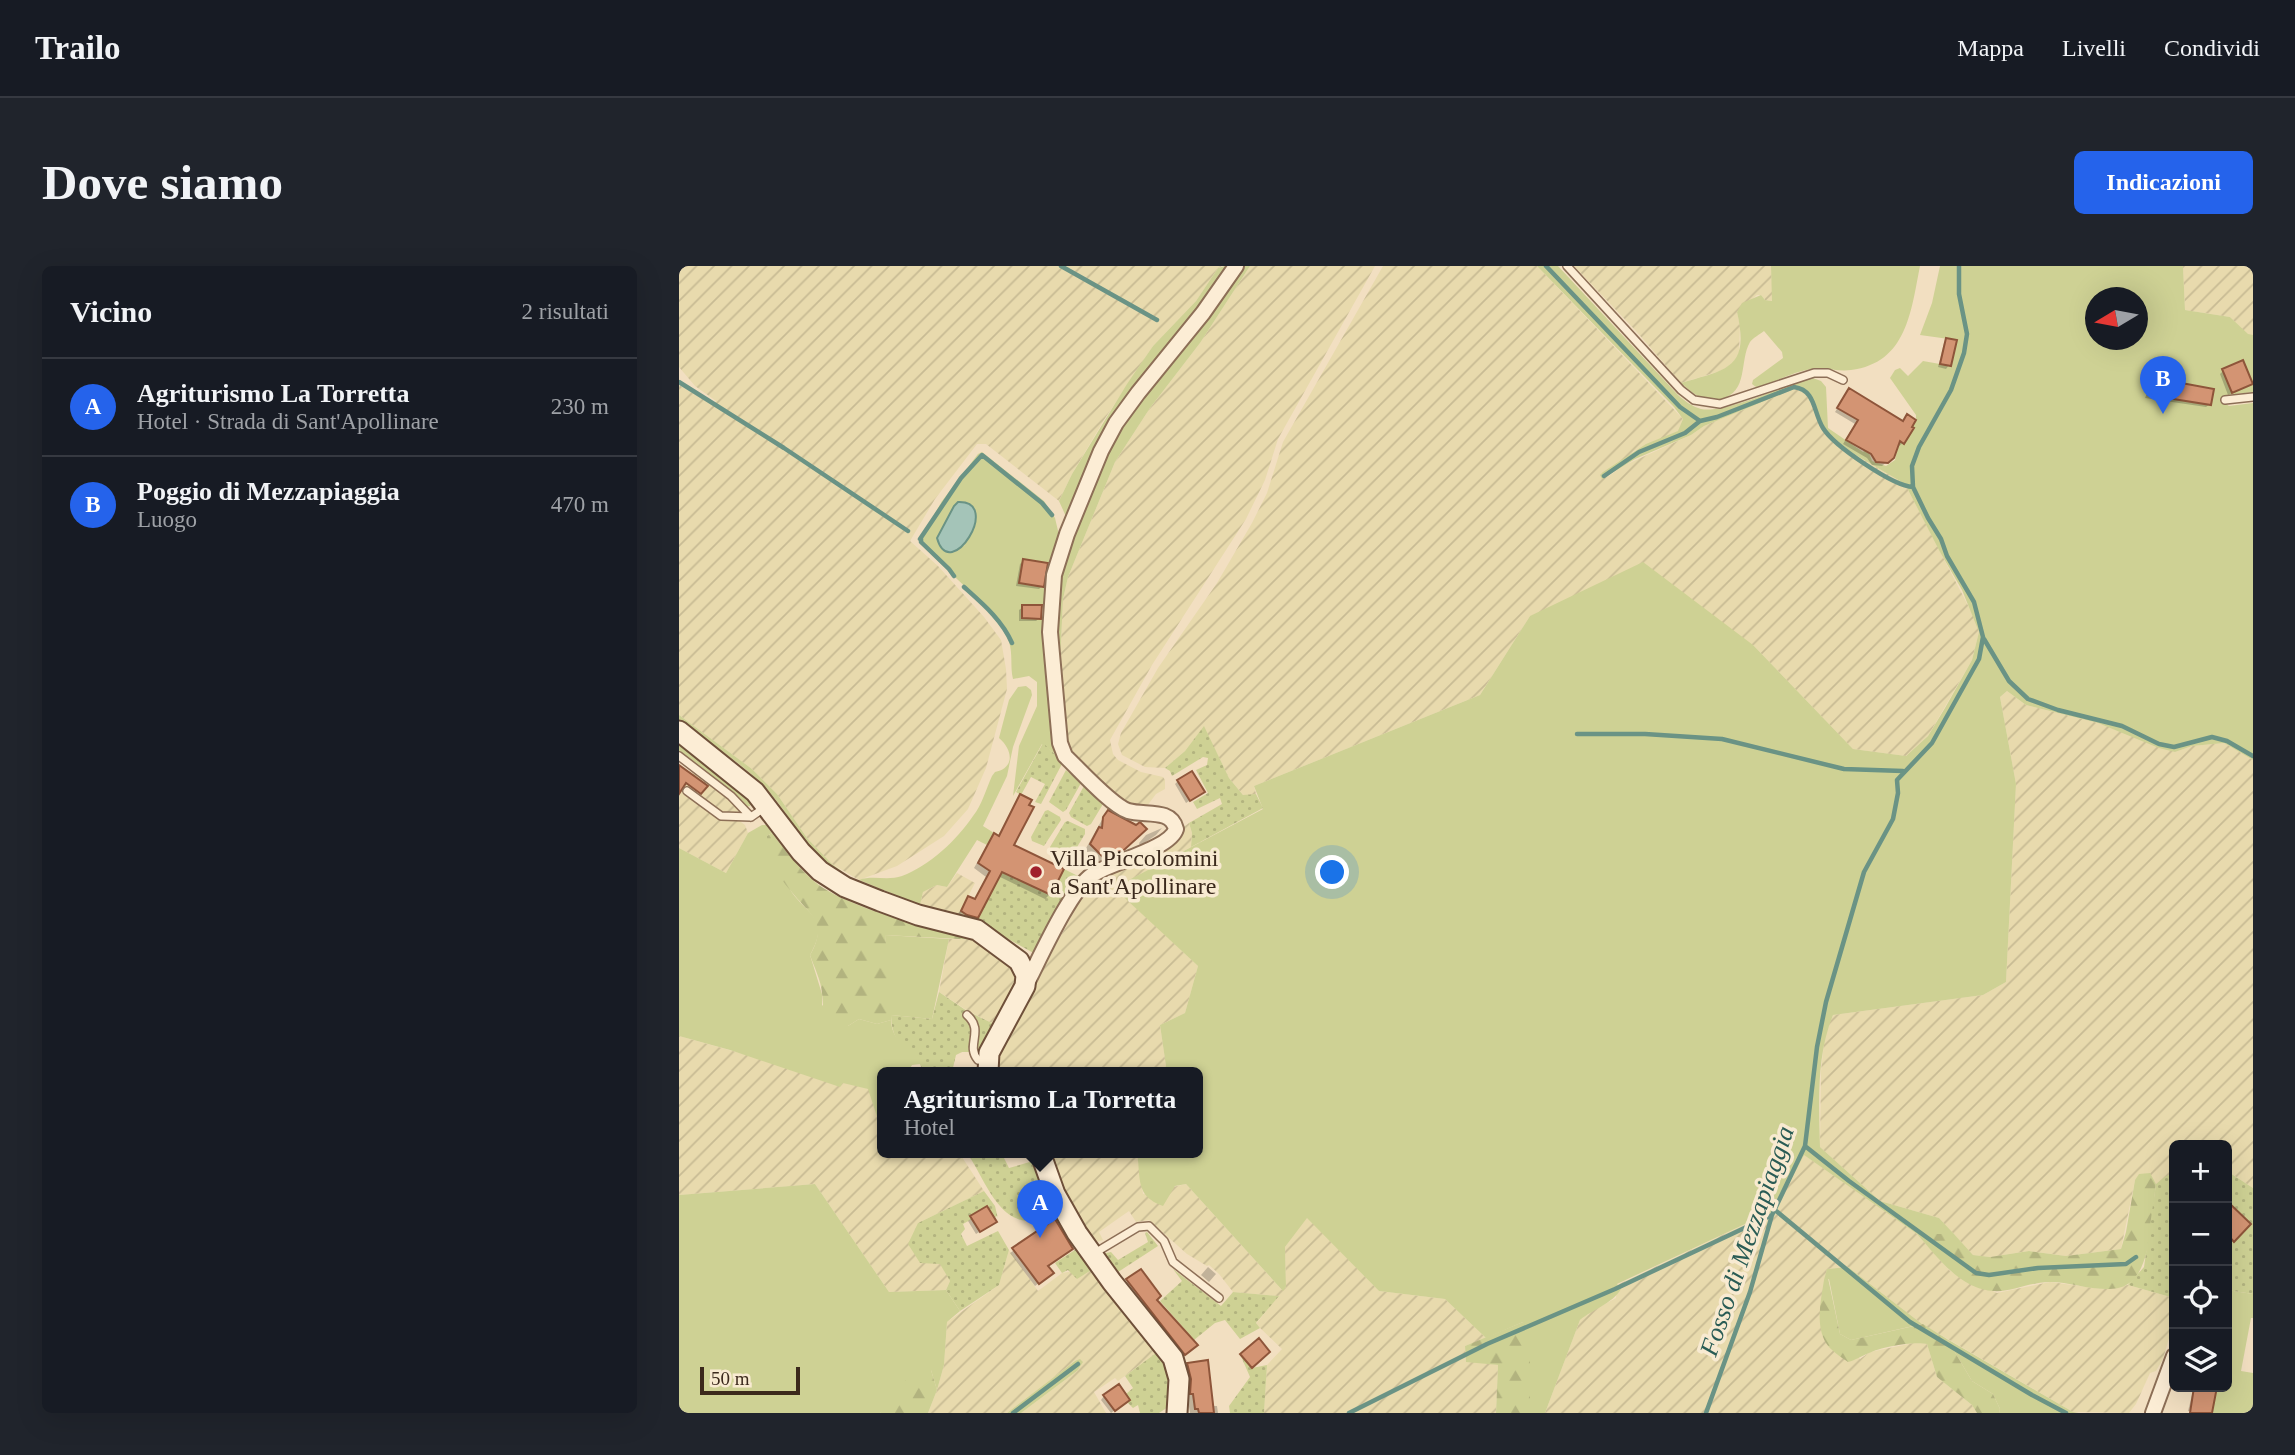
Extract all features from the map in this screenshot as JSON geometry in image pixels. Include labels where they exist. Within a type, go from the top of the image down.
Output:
[{"type":"street","points":[[983,1066],[1070,902],[1086,880],[1100,870],[1169,840],[1176,829],[1171,819],[1165,815],[1131,812],[1119,807],[1065,756],[1062,750],[1051,632],[1054,575],[1067,534],[1116,423],[1137,393],[1203,313],[1235,266]]},
{"type":"street","points":[[679,731],[749,786],[768,806],[801,852],[820,871],[845,887],[890,905],[977,930],[1019,961],[1026,975],[1025,986]]},
{"type":"street","points":[[1042,1158],[1058,1200],[1093,1255],[1173,1358],[1179,1379],[1177,1413]]},
{"type":"street","points":[[2153,1413],[2169,1372]]},
{"type":"lane","points":[[1567,266],[1681,390],[1694,400],[1720,404],[1814,373],[1828,373],[1843,380]]},
{"type":"lane","points":[[2225,400],[2253,397]]},
{"type":"lane","points":[[679,756],[731,796],[751,817]]},
{"type":"lane","points":[[687,791],[721,816],[751,817],[768,806]]},
{"type":"lane","points":[[967,1015],[976,1028],[974,1055],[983,1066]]},
{"type":"lane","points":[[1093,1255],[1138,1227],[1149,1226],[1164,1241],[1174,1262],[1219,1298]]},
{"type":"shaded area","points":[[679,266],[1222,266],[1196,301],[1153,346],[1104,420],[1059,501],[986,444],[977,444],[935,499],[910,541],[938,566],[1001,640],[1007,689],[986,768],[968,809],[944,836],[897,866],[859,880],[832,864],[807,838],[777,794],[752,769],[679,715],[679,385],[713,405],[716,401],[695,386],[679,367]]},
{"type":"shaded area","points":[[1250,266],[1375,266],[1278,439],[1265,480],[1246,519],[1152,665],[1110,740],[1113,754],[1118,760],[1165,780],[1165,789],[1156,794],[1147,806],[1131,808],[1125,806],[1068,751],[1059,685],[1063,599],[1068,577],[1115,462],[1150,408],[1200,343]]},
{"type":"shaded area","points":[[1383,266],[1537,266],[1683,419],[1679,431],[1634,451],[1606,478],[1623,466],[1691,435],[1704,426],[1794,389],[1802,390],[1809,398],[1822,430],[1854,454],[1905,484],[1975,619],[1979,632],[1972,660],[1928,736],[1906,756],[1853,749],[1753,645],[1530,616],[1480,695],[1254,786],[1256,794],[1244,796],[1229,778],[1204,727],[1185,751],[1165,768],[1145,767],[1122,755],[1118,744],[1121,733],[1158,668],[1217,583],[1252,523],[1267,493],[1283,442]]},
{"type":"shaded area","points":[[1574,266],[1771,266],[1773,301],[1757,295],[1737,312],[1740,326],[1739,354],[1734,363],[1720,371],[1681,383]]},
{"type":"shaded area","points":[[2183,266],[2253,266],[2253,335],[2248,335],[2230,317],[2185,310]]},
{"type":"shaded area","points":[[958,502],[971,505],[976,513],[975,525],[961,547],[952,552],[943,550],[937,538]]},
{"type":"shaded area","points":[[2007,691],[2026,705],[2098,723],[2175,752],[2192,746],[2224,743],[2253,760],[2253,1188],[2232,1174],[2232,1140],[2169,1140],[2169,1178],[2156,1184],[2149,1173],[2135,1180],[2121,1249],[2066,1256],[2029,1251],[1990,1257],[1973,1255],[1939,1218],[1880,1201],[1820,1147],[1821,1071],[1825,1033],[1833,1015],[1983,995],[2006,982],[2016,784],[2000,697]]},
{"type":"shaded area","points":[[694,772],[737,806],[741,822],[748,833],[726,873],[679,848],[679,795],[681,787]]},
{"type":"shaded area","points":[[1189,823],[1192,833],[1191,847],[1115,888],[1198,966],[1185,1013],[1160,1025],[1165,1067],[995,1067],[997,1051],[1085,892],[1098,876],[1172,843],[1179,838],[1182,828]]},
{"type":"shaded area","points":[[957,873],[975,883],[961,910],[968,914],[966,919],[920,905],[923,892],[937,885],[947,887]]},
{"type":"shaded area","points":[[949,939],[977,940],[1013,966],[1015,980],[1008,1000],[994,1024],[939,992]]},
{"type":"shaded area","points":[[679,1036],[869,1089],[877,1115],[877,1158],[963,1158],[984,1191],[918,1223],[950,1281],[946,1290],[889,1292],[815,1184],[679,1195]]},
{"type":"shaded area","points":[[1803,1154],[1917,1234],[1950,1271],[1997,1293],[2050,1282],[2102,1289],[2128,1285],[2169,1297],[2169,1338],[2163,1359],[2156,1371],[2150,1373],[2129,1413],[2073,1412],[1922,1324],[1848,1267],[1827,1269],[1820,1313],[1860,1359],[1870,1352],[1918,1342],[1927,1344],[1937,1377],[1972,1405],[1977,1413],[1545,1413],[1580,1320],[1616,1298],[1617,1285],[1775,1210]]},
{"type":"shaded area","points":[[1047,1158],[1138,1158],[1143,1194],[1186,1184],[1282,1290],[1286,1287],[1285,1247],[1307,1217],[1379,1291],[1445,1299],[1486,1338],[1465,1346],[1466,1361],[1498,1365],[1496,1413],[1264,1413],[1267,1365],[1282,1349],[1256,1324],[1278,1296],[1233,1292],[1209,1265],[1187,1254],[1149,1220],[1136,1222],[1129,1211],[1099,1232],[1103,1240],[1094,1243],[1067,1205]]},
{"type":"shaded area","points":[[1009,1250],[1038,1291],[1062,1273],[1096,1267],[1160,1350],[1118,1381],[1115,1378],[1094,1392],[1106,1413],[1021,1413],[1077,1371],[1075,1361],[1007,1413],[928,1413],[944,1365],[947,1322],[999,1285]]},
{"type":"green space","points":[[1225,266],[1227,272],[1159,360],[1068,521],[1059,501],[1072,474],[1127,384],[1153,346],[1196,301],[1218,268]]},
{"type":"green space","points":[[1239,266],[1250,266],[1200,343],[1150,408],[1115,462],[1068,577],[1063,599],[1059,685],[1055,634],[1058,576],[1111,436]]},
{"type":"green space","points":[[1537,266],[1558,266],[1678,395],[1691,405],[1701,409],[1724,407],[1810,377],[1821,381],[1826,387],[1828,428],[1863,452],[1865,450],[1869,453],[1872,461],[1886,466],[1895,460],[1899,440],[1905,443],[1916,420],[1916,415],[1890,378],[1895,370],[1900,368],[1908,376],[1923,361],[1951,366],[1956,340],[1920,335],[1932,303],[1940,266],[2183,266],[2185,310],[2230,317],[2248,334],[2253,335],[2253,392],[2227,395],[2222,401],[2229,406],[2253,403],[2253,760],[2224,743],[2192,746],[2175,752],[2098,723],[2026,705],[2007,691],[2000,697],[2016,784],[2006,982],[1983,995],[1833,1015],[1821,1063],[1820,1147],[1880,1201],[1939,1218],[1954,1234],[1917,1234],[1804,1155],[1775,1210],[1617,1284],[1621,1289],[1617,1294],[1580,1320],[1545,1413],[1530,1413],[1523,1322],[1486,1338],[1445,1299],[1379,1291],[1307,1218],[1285,1247],[1286,1287],[1283,1291],[1186,1184],[1175,1186],[1163,1206],[1154,1202],[1144,1192],[1138,1158],[1203,1158],[1203,1067],[1165,1067],[1160,1025],[1185,1013],[1198,966],[1114,888],[1263,809],[1254,786],[1480,695],[1530,616],[1643,562],[1753,645],[1853,749],[1906,756],[1928,736],[1945,708],[1972,660],[1979,632],[1962,590],[1905,484],[1854,454],[1822,430],[1809,397],[1802,390],[1794,389],[1704,426],[1691,435],[1635,459],[1602,479],[1600,475],[1603,472],[1646,444],[1678,431],[1683,419],[1674,407]]},
{"type":"green space","points":[[1771,266],[1920,266],[1909,317],[1895,346],[1884,357],[1870,365],[1851,370],[1806,370],[1756,387],[1752,384],[1753,380],[1783,358],[1782,352],[1764,331],[1750,342],[1736,390],[1721,399],[1704,399],[1681,383],[1711,374],[1731,364],[1740,345],[1737,312],[1742,303],[1761,295],[1765,300],[1772,301]]},
{"type":"green space","points":[[982,452],[1044,501],[1055,518],[1059,535],[1051,563],[1023,559],[1019,583],[1047,588],[1047,605],[1022,605],[1022,618],[1046,619],[1058,756],[1042,744],[1013,796],[1019,746],[1037,706],[1037,682],[1029,676],[1013,679],[1009,642],[1003,630],[981,603],[919,541],[942,501]],"holes":[[[976,516],[964,546],[939,545],[937,538],[949,517]]]},
{"type":"green space","points":[[1026,686],[1032,695],[1013,747],[1007,776],[983,826],[994,833],[987,845],[977,840],[947,887],[937,885],[923,892],[920,905],[859,880],[897,877],[912,872],[942,851],[959,834],[979,807],[992,776],[1009,763],[1007,748],[999,738],[1009,700],[1018,687]]},
{"type":"green space","points":[[679,715],[752,769],[777,794],[807,838],[848,876],[823,861],[813,851],[779,804],[750,773],[679,722]]},
{"type":"green space","points":[[1204,726],[1229,778],[1243,795],[1256,794],[1263,808],[1191,847],[1192,833],[1189,823],[1222,804],[1220,798],[1197,809],[1193,802],[1208,793],[1196,770],[1207,765],[1208,758],[1203,757],[1172,776],[1165,768],[1185,751]]},
{"type":"green space","points":[[679,741],[752,801],[750,806],[746,807],[679,752]]},
{"type":"green space","points":[[1043,743],[1063,762],[1041,804],[1035,802],[1045,784],[1031,777],[1021,795],[1016,792]]},
{"type":"green space","points":[[1066,770],[1081,783],[1063,812],[1049,802]]},
{"type":"green space","points":[[1084,786],[1103,804],[1087,826],[1069,813]]},
{"type":"green space","points":[[1048,810],[1061,820],[1044,846],[1032,841],[1031,837]]},
{"type":"green space","points":[[1068,821],[1085,829],[1085,834],[1071,857],[1067,858],[1050,850],[1050,847]]},
{"type":"green space","points":[[766,825],[772,833],[767,836],[789,888],[814,917],[818,932],[810,955],[822,994],[822,1005],[848,1026],[859,1019],[877,1024],[891,1020],[895,1036],[921,1064],[911,1067],[877,1067],[877,1117],[868,1089],[843,1083],[840,1087],[679,1036],[679,848],[726,873],[748,833]]},
{"type":"green space","points":[[772,833],[803,871],[834,894],[860,906],[910,922],[954,929],[977,940],[885,935],[892,991],[891,1020],[877,1024],[859,1019],[848,1026],[836,1028],[824,1012],[820,983],[810,955],[818,934],[817,926],[810,912],[777,872],[767,836]]},
{"type":"green space","points":[[1011,843],[1020,848],[1008,874],[1051,895],[1064,869],[1078,876],[1037,955],[976,921],[1000,877]]},
{"type":"green space","points":[[885,935],[949,939],[932,1019],[891,1015]]},
{"type":"green space","points":[[939,992],[967,1011],[994,1024],[981,1052],[962,1052],[956,1055],[953,1067],[921,1067],[915,1056],[899,1043],[892,1027],[891,1015],[932,1019]]},
{"type":"green space","points":[[970,1158],[1004,1158],[1009,1168],[1033,1161],[1033,1158],[1055,1213],[1038,1220],[1023,1221],[1011,1216],[992,1195]]},
{"type":"green space","points":[[2150,1173],[2156,1184],[2146,1253],[2136,1277],[2120,1288],[2100,1289],[2049,1282],[2002,1291],[1983,1289],[1956,1275],[1917,1234],[1954,1234],[1973,1255],[1990,1257],[2029,1251],[2066,1256],[2121,1249],[2135,1180],[2139,1174]]},
{"type":"green space","points":[[2232,1174],[2253,1188],[2253,1294],[2232,1291]]},
{"type":"green space","points":[[2169,1175],[2169,1297],[2128,1285],[2144,1267],[2156,1184]]},
{"type":"green space","points":[[815,1184],[889,1292],[946,1290],[960,1311],[947,1322],[944,1365],[937,1390],[931,1370],[880,1413],[679,1413],[679,1195]]},
{"type":"green space","points":[[984,1191],[995,1206],[998,1219],[997,1216],[994,1218],[987,1206],[963,1224],[965,1229],[961,1234],[967,1246],[998,1231],[1009,1250],[999,1285],[960,1311],[946,1290],[950,1281],[940,1264],[920,1263],[908,1244],[918,1223]]},
{"type":"green space","points":[[1147,1232],[1158,1246],[1115,1274],[1106,1260],[1106,1253],[1111,1252],[1118,1260],[1148,1242]]},
{"type":"green space","points":[[1078,1248],[1096,1267],[1077,1279],[1068,1270],[1062,1273],[1055,1263]]},
{"type":"green space","points":[[1848,1267],[1922,1324],[1851,1340],[1840,1334],[1829,1279],[1824,1280],[1827,1269]]},
{"type":"green space","points":[[1173,1269],[1221,1306],[1233,1292],[1279,1296],[1256,1323],[1260,1328],[1240,1339],[1225,1320],[1215,1323],[1194,1340],[1160,1301],[1182,1281]]},
{"type":"green space","points":[[1828,1278],[1840,1334],[1851,1340],[1923,1324],[1947,1339],[1972,1381],[1993,1394],[2000,1409],[1999,1413],[1977,1413],[1972,1405],[1937,1377],[1927,1344],[1889,1347],[1848,1362],[1836,1353],[1826,1343],[1820,1320],[1824,1280]]},
{"type":"green space","points":[[2232,1291],[2253,1294],[2253,1318],[2241,1371],[2253,1373],[2253,1413],[2191,1413],[2191,1409],[2212,1412],[2216,1392],[2232,1392]]},
{"type":"green space","points":[[1523,1322],[1530,1337],[1530,1413],[1496,1413],[1498,1365],[1466,1362],[1465,1346]]},
{"type":"green space","points":[[1947,1339],[2079,1413],[1999,1413],[2000,1409],[1993,1394],[1972,1381]]},
{"type":"green space","points":[[1160,1350],[1170,1367],[1171,1405],[1159,1413],[1140,1413],[1138,1405],[1133,1408],[1127,1402],[1126,1394],[1133,1388],[1125,1376]]},
{"type":"green space","points":[[1240,1354],[1252,1368],[1267,1365],[1264,1413],[1230,1413],[1229,1406],[1250,1377]]},
{"type":"green space","points":[[1080,1359],[1083,1362],[1077,1371],[1021,1413],[1007,1413],[1075,1361]]},
{"type":"green space","points":[[918,1368],[931,1370],[937,1390],[928,1413],[880,1413],[901,1385]]},
{"type":"building","points":[[1946,338],[1957,340],[1951,366],[1940,364]]},
{"type":"building","points":[[2243,360],[2253,384],[2232,393],[2222,369]]},
{"type":"building","points":[[2176,382],[2214,389],[2211,405],[2148,395],[2149,387],[2175,389]]},
{"type":"building","points":[[1849,388],[1903,421],[1907,414],[1916,420],[1904,444],[1900,441],[1894,458],[1888,463],[1876,462],[1871,454],[1846,440],[1858,420],[1837,408]]},
{"type":"building","points":[[1023,559],[1048,563],[1044,587],[1019,583]]},
{"type":"building","points":[[1022,605],[1042,605],[1041,619],[1022,618]]},
{"type":"building","points":[[679,765],[708,786],[701,794],[686,783],[679,794]]},
{"type":"building","points":[[1192,771],[1205,792],[1190,801],[1177,780]]},
{"type":"building","points":[[1020,794],[1032,800],[1029,805],[1034,807],[1014,845],[1064,869],[1051,895],[1002,872],[978,918],[967,915],[961,911],[968,896],[975,899],[990,871],[978,863],[994,833],[999,836]]},
{"type":"building","points":[[1108,810],[1136,825],[1140,822],[1147,829],[1124,850],[1104,858],[1090,844],[1099,827],[1102,828],[1103,817]]},
{"type":"building","points":[[987,1206],[997,1222],[980,1232],[970,1216]]},
{"type":"building","points":[[2232,1206],[2251,1224],[2234,1242],[2232,1240]]},
{"type":"building","points":[[1055,1219],[1073,1249],[1048,1266],[1054,1273],[1039,1284],[1012,1248]]},
{"type":"building","points":[[1141,1269],[1161,1296],[1157,1300],[1198,1345],[1185,1355],[1126,1279]]},
{"type":"building","points":[[1259,1338],[1270,1352],[1252,1368],[1240,1354]]},
{"type":"building","points":[[1208,1360],[1214,1413],[1199,1413],[1198,1409],[1195,1409],[1193,1394],[1190,1394],[1191,1379],[1187,1363]]},
{"type":"building","points":[[1119,1384],[1130,1400],[1115,1411],[1103,1395]]},
{"type":"building","points":[[2193,1392],[2216,1392],[2212,1413],[2190,1413]]},
{"type":"waterway","points":[[1061,266],[1157,320]]},
{"type":"waterway","points":[[1546,266],[1680,407],[1700,421],[1794,387],[1801,389],[1810,397],[1823,428],[1839,445],[1879,473],[1913,487]]},
{"type":"waterway","name":"Fosso di Mezzapiaggia","points":[[1706,1413],[1750,1292],[1772,1215],[1805,1146],[1817,1047],[1826,1002],[1864,872],[1893,819],[1898,793],[1897,780],[1932,743],[1979,659],[1983,637],[1974,602],[1947,556],[1941,539],[1913,487],[1912,466],[1919,447],[1951,390],[1964,353],[1967,334],[1959,294],[1959,266]]},
{"type":"waterway","points":[[679,382],[908,531]]},
{"type":"waterway","points":[[1604,476],[1639,452],[1685,433],[1700,421]]},
{"type":"waterway","points":[[920,539],[961,478],[982,455],[1042,503],[1052,515]]},
{"type":"waterway","points":[[921,539],[954,576]]},
{"type":"waterway","points":[[964,587],[985,606],[1012,643]]},
{"type":"waterway","points":[[1984,639],[2009,681],[2028,699],[2058,710],[2122,726],[2159,744],[2174,747],[2212,737],[2227,741],[2253,756]]},
{"type":"waterway","points":[[1577,734],[1645,734],[1722,739],[1844,769],[1903,771]]},
{"type":"waterway","points":[[1805,1146],[1976,1273],[1989,1275],[2038,1268],[2126,1264],[2136,1257]]},
{"type":"waterway","points":[[1775,1210],[1910,1322],[2066,1413]]},
{"type":"waterway","points":[[1349,1413],[1487,1344],[1615,1289],[1772,1215]]},
{"type":"waterway","points":[[1013,1413],[1078,1364]]},
{"type":"place","name":"Poggio di Mezzapiaggia","points":[[2163,414]]},
{"type":"place","name":"Villa Piccolomini a Sant'Apollinare","points":[[1036,872]]},
{"type":"place","name":"Agriturismo La Torretta","points":[[1040,1238]]}]
